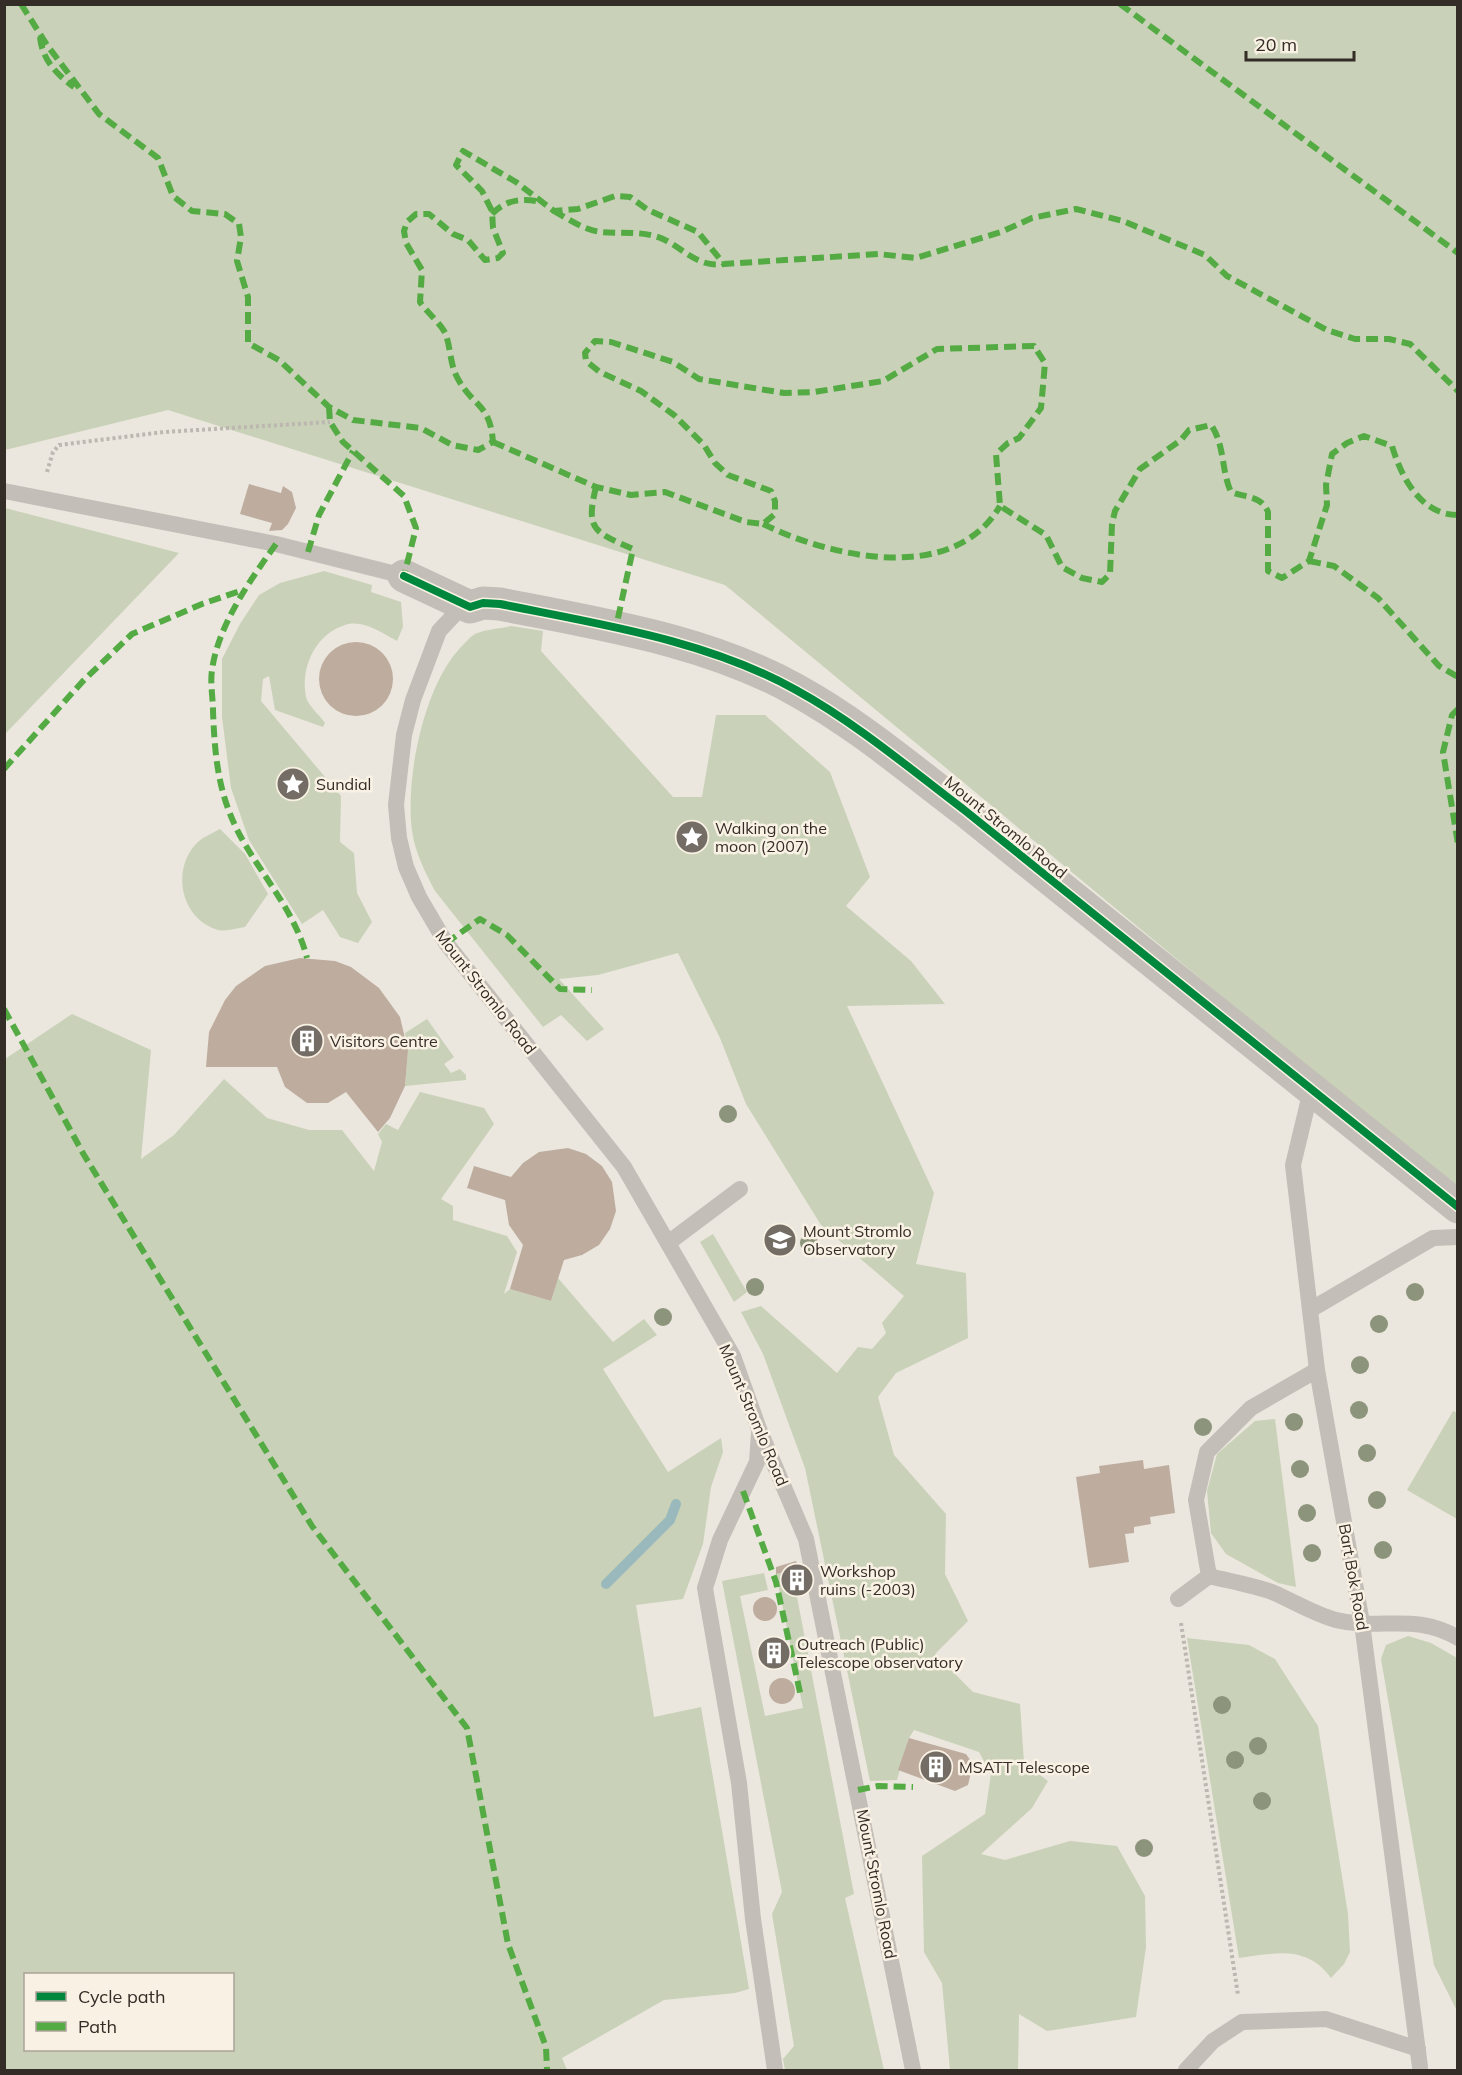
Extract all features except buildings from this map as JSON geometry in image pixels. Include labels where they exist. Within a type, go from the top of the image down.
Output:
[{"type":"street","points":[[404,576],[470,607]]},
{"type":"street","name":"Mount Stromlo Road","points":[[470,607],[483,603],[500,604],[647,635],[730,661],[796,689],[879,744],[963,809],[1458,1207]]},
{"type":"lane","points":[[4,490],[276,544],[404,576]]},
{"type":"lane","name":"Mount Stromlo Road","points":[[470,607],[455,614],[439,631],[413,700],[404,735],[396,805],[405,867],[436,930],[624,1167],[733,1356],[759,1429],[806,1539],[913,2070]]},
{"type":"lane","name":"Bart Bok Road","points":[[1311,1090],[1293,1166],[1317,1370],[1362,1623],[1421,2069]]},
{"type":"lane","points":[[668,1243],[740,1189]]},
{"type":"lane","points":[[1310,1310],[1433,1238],[1458,1238]]},
{"type":"lane","points":[[1209,1576],[1196,1500],[1207,1452],[1251,1408],[1317,1370]]},
{"type":"lane","points":[[759,1429],[757,1462],[720,1540],[705,1588],[739,1783],[753,1919],[775,2070]]},
{"type":"lane","points":[[1178,1599],[1209,1576]]},
{"type":"lane","points":[[1209,1576],[1269,1591],[1335,1620],[1362,1623],[1398,1622],[1439,1627],[1458,1638]]},
{"type":"lane","points":[[1186,2070],[1213,2041],[1242,2022],[1326,2019],[1418,2049]]},
{"type":"path","points":[[42,498],[49,463],[59,446],[164,432],[330,422]]},
{"type":"path","points":[[1178,1599],[1242,2022]]},
{"type":"green space","points":[[4,5],[1457,5],[1457,1191],[725,585],[168,410],[5,450]]},
{"type":"green space","points":[[5,508],[179,553],[4,734]]},
{"type":"green space","points":[[324,571],[372,585],[371,592],[401,602],[403,627],[397,641],[365,625],[352,624],[334,630],[318,644],[308,664],[305,686],[307,700],[325,723],[323,727],[275,710],[269,676],[263,679],[261,701],[341,796],[340,842],[354,853],[357,893],[372,922],[358,943],[340,937],[323,910],[302,924],[249,840],[231,788],[222,717],[222,659],[240,624],[259,595],[280,583]]},
{"type":"green space","points":[[511,626],[543,631],[541,651],[673,797],[702,797],[716,715],[765,715],[830,772],[870,877],[846,906],[911,961],[945,1004],[847,1006],[934,1193],[916,1264],[966,1273],[968,1338],[896,1373],[878,1397],[894,1455],[946,1514],[945,1574],[968,1621],[935,1654],[973,1692],[1020,1704],[1024,1763],[1048,1781],[1032,1808],[981,1854],[1005,1860],[1070,1841],[1117,1846],[1145,1896],[1146,1947],[1136,2017],[1047,2031],[1019,2014],[1018,2070],[950,2070],[942,1983],[924,1952],[922,1856],[985,1814],[991,1774],[979,1752],[914,1730],[909,1738],[897,1780],[870,1781],[805,1468],[763,1354],[741,1312],[761,1306],[837,1373],[858,1347],[872,1349],[886,1333],[882,1323],[904,1296],[821,1225],[746,1104],[720,1038],[678,953],[598,975],[559,979],[604,1029],[587,1041],[561,1015],[543,1027],[435,891],[418,854],[412,831],[412,785],[420,733],[437,683],[449,663],[472,636],[484,631]]},
{"type":"green space","points":[[220,829],[245,854],[268,894],[245,927],[224,931],[205,924],[195,915],[183,891],[182,878],[184,864],[190,852],[201,839]]},
{"type":"green space","points":[[72,1014],[151,1050],[141,1159],[174,1135],[224,1079],[267,1118],[309,1130],[342,1130],[374,1171],[382,1142],[378,1134],[386,1124],[398,1130],[420,1092],[484,1108],[494,1124],[441,1199],[453,1206],[453,1220],[507,1236],[517,1252],[504,1294],[510,1289],[551,1301],[558,1278],[613,1342],[644,1319],[657,1335],[603,1369],[668,1472],[721,1438],[723,1452],[711,1487],[703,1544],[683,1599],[636,1605],[654,1717],[701,1707],[749,1989],[735,1993],[664,2000],[562,2058],[567,2070],[5,2070],[5,1059]]},
{"type":"green space","points":[[427,1019],[454,1057],[444,1064],[451,1073],[460,1069],[466,1075],[466,1080],[405,1086],[408,1051],[405,1033]]},
{"type":"green space","points":[[713,1234],[747,1292],[734,1302],[700,1242]]},
{"type":"green space","points":[[1453,1411],[1458,1413],[1457,1519],[1407,1490]]},
{"type":"green space","points":[[1275,1419],[1296,1587],[1278,1583],[1226,1554],[1211,1533],[1207,1491],[1217,1454],[1255,1421]]},
{"type":"green space","points":[[792,1571],[854,1894],[845,1898],[884,2070],[785,2070],[783,2059],[794,2046],[772,1914],[782,1892],[722,1581],[764,1573],[768,1590],[740,1596],[765,1716],[803,1708],[776,1574]]},
{"type":"green space","points":[[1408,1636],[1431,1643],[1457,1658],[1457,2011],[1434,1965],[1381,1659],[1386,1645]]},
{"type":"green space","points":[[1187,1638],[1249,1645],[1275,1659],[1318,1726],[1348,1914],[1350,1952],[1344,1964],[1331,1978],[1322,1967],[1301,1956],[1278,1953],[1239,1958]]},
{"type":"waterway","points":[[606,1584],[670,1520],[676,1504]]},
{"type":"marked path","points":[[21,4],[47,45],[99,114],[158,158],[173,196],[192,211],[225,214],[239,224],[241,237],[237,261],[248,297],[248,343],[279,360],[329,407],[353,420],[421,428],[452,445],[478,450],[493,442],[489,420],[455,374],[444,331],[420,302],[422,270],[406,243],[404,231],[407,222],[416,214],[429,214],[453,234],[468,240],[485,260],[498,258],[503,253],[493,228],[492,211],[482,191],[456,165],[463,151],[516,182],[554,211],[578,209],[615,196],[630,197],[648,210],[698,232],[724,264],[878,254],[916,258],[1001,232],[1032,218],[1076,209],[1123,221],[1205,255],[1227,276],[1327,330],[1355,339],[1389,339],[1410,344],[1458,391]]},
{"type":"marked path","points":[[1120,4],[1458,253]]},
{"type":"marked path","points":[[40,37],[41,45],[51,65],[74,87]]},
{"type":"marked path","points":[[492,214],[512,201],[536,201]]},
{"type":"marked path","points":[[554,211],[588,229],[650,235],[665,240],[700,261],[715,265],[724,264]]},
{"type":"marked path","points":[[493,442],[596,487],[631,495],[665,492],[746,522],[763,524],[775,514],[775,501],[771,491],[728,475],[715,463],[704,445],[674,415],[641,391],[600,372],[586,361],[585,353],[595,341],[611,342],[673,362],[699,379],[784,393],[814,392],[883,381],[937,349],[1034,346],[1045,363],[1041,408],[1019,438],[1008,443],[996,454],[1000,506],[1046,535],[1062,567],[1082,578],[1102,582],[1110,574],[1112,524],[1115,511],[1140,469],[1181,440],[1189,430],[1211,425],[1219,441],[1231,492],[1257,500],[1268,512],[1268,571],[1282,578],[1309,561],[1327,505],[1326,485],[1332,454],[1347,443],[1364,436],[1392,446],[1407,481],[1423,501],[1445,513],[1458,515]]},
{"type":"marked path","points":[[329,407],[330,422],[343,442],[404,496],[416,528],[404,576]]},
{"type":"marked path","points":[[308,552],[319,515],[353,451]]},
{"type":"marked path","points":[[596,487],[592,513],[596,528],[602,534],[633,549],[616,627]]},
{"type":"marked path","points":[[763,524],[790,536],[855,554],[889,557],[922,556],[953,547],[979,531],[1000,506]]},
{"type":"marked path","points":[[276,544],[237,603],[215,653],[211,680],[215,747],[220,781],[230,813],[246,846],[289,913],[307,958]]},
{"type":"marked path","points":[[1309,561],[1334,566],[1378,598],[1439,666],[1458,677]]},
{"type":"marked path","points":[[4,769],[83,681],[132,634],[202,604],[243,590]]},
{"type":"marked path","points":[[1458,709],[1452,715],[1443,752],[1458,844]]},
{"type":"marked path","points":[[446,943],[480,919],[507,935],[560,989],[592,990]]},
{"type":"marked path","points":[[4,1009],[84,1155],[312,1526],[467,1728],[508,1944],[546,2047],[547,2070]]},
{"type":"marked path","points":[[743,1491],[776,1582],[801,1697]]},
{"type":"marked path","points":[[858,1790],[878,1786],[913,1787]]},
{"type":"cycle path","points":[[404,576],[470,607],[483,603],[500,604],[614,627],[689,646],[762,673],[818,703],[882,746],[963,809],[1458,1207]]},
{"type":"place","name":"Sundial","points":[[293,784]]},
{"type":"place","name":"Walking on the moon (2007)","points":[[692,837]]},
{"type":"place","name":"Visitors Centre","points":[[307,1041]]},
{"type":"place","name":"Mount Stromlo Observatory","points":[[780,1240]]},
{"type":"place","name":"Workshop ruins (-2003)","points":[[797,1580]]},
{"type":"place","name":"Outreach (Public) Telescope observatory","points":[[774,1653]]},
{"type":"place","name":"MSATT Telescope","points":[[936,1767]]}]
